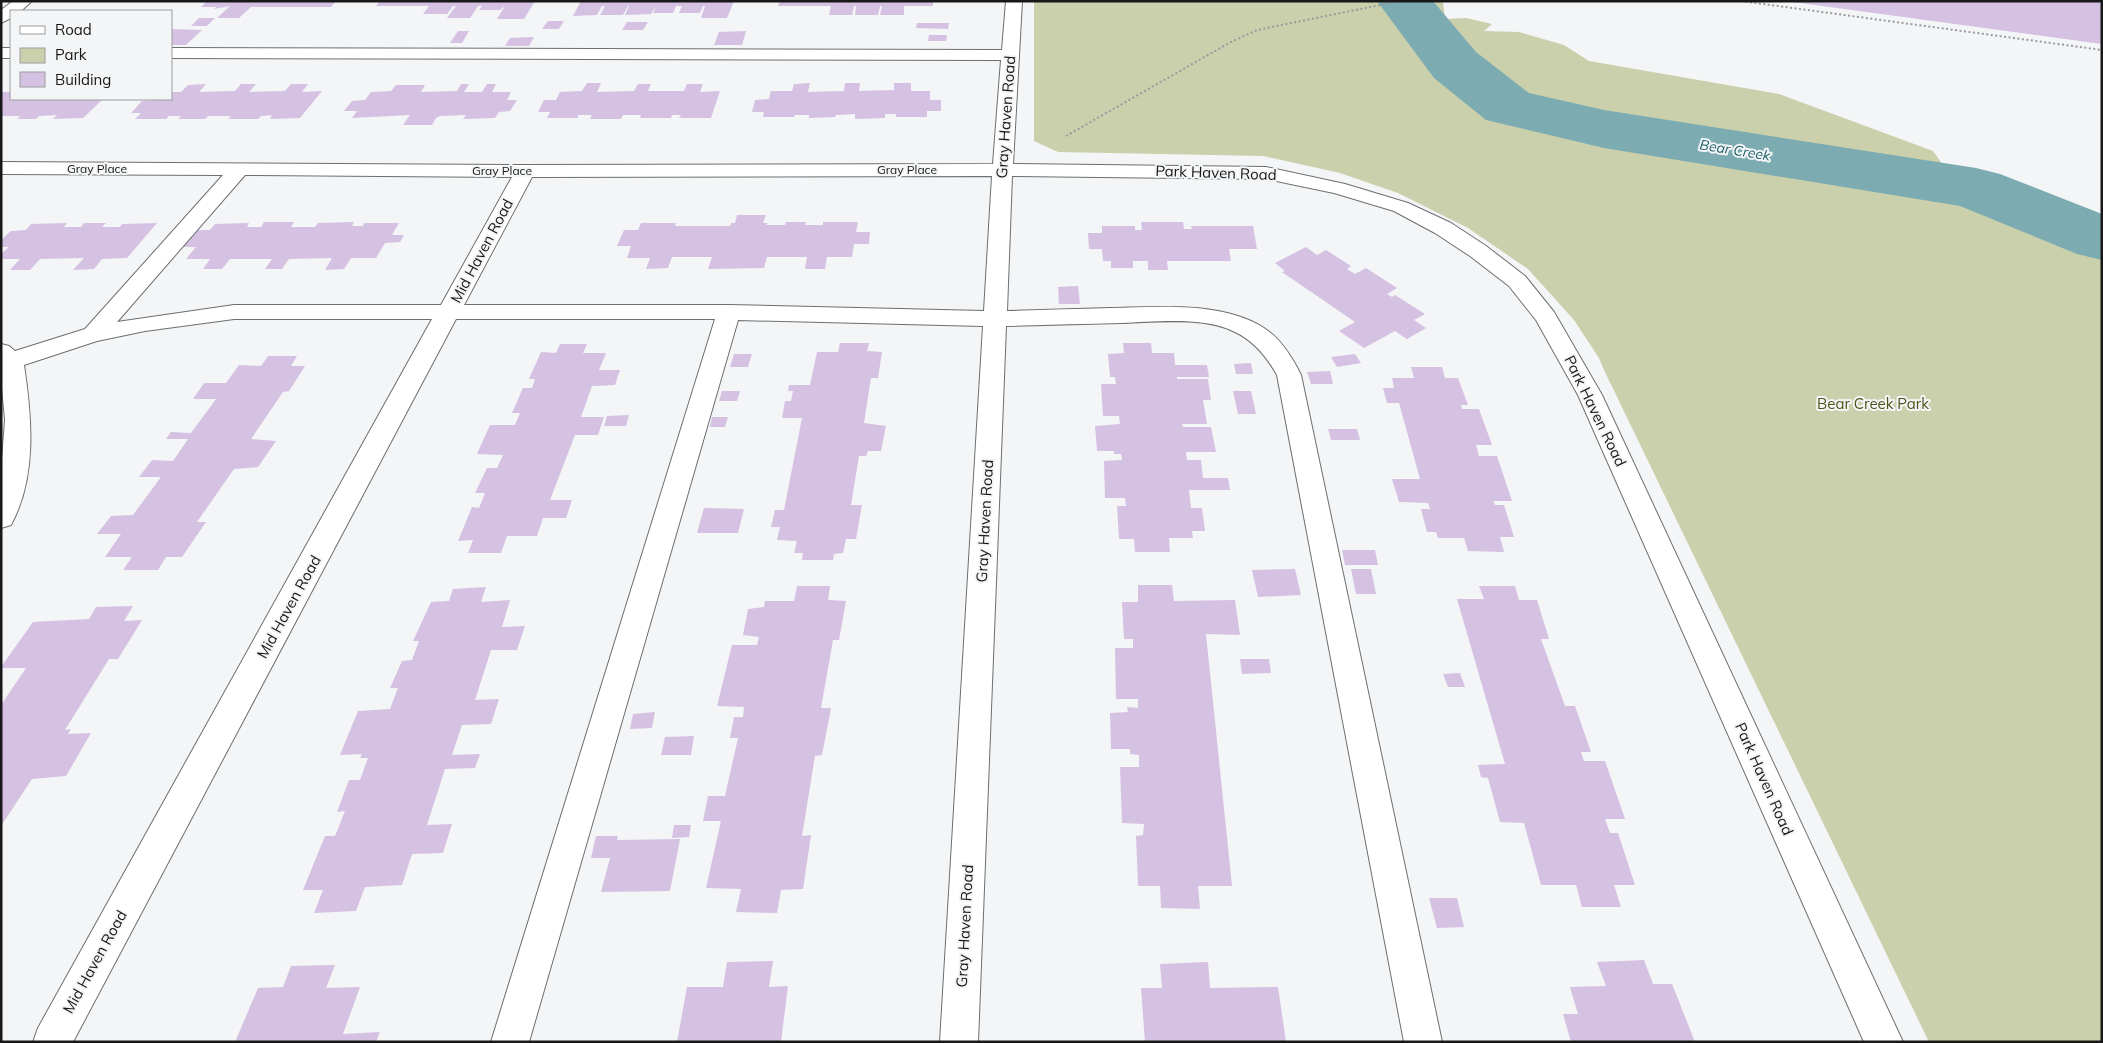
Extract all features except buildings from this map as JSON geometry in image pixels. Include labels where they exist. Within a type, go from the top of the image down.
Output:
[{"type":"street","points":[[12,10],[24,1]]},
{"type":"street","name":"Gray Haven Road","points":[[959,1042],[1002,170],[1014,1]]},
{"type":"street","points":[[172,53],[778,56],[1010,54]]},
{"type":"street","name":"Gray Place","points":[[1,168],[525,171],[1002,170]]},
{"type":"street","points":[[93,334],[239,170]]},
{"type":"street","name":"Park Haven Road","points":[[1002,170],[1193,171],[1275,174],[1338,188],[1401,207],[1443,228],[1517,280],[1546,317],[1590,395],[1884,1042]]},
{"type":"street","name":"Mid Haven Road","points":[[52,1042],[525,171]]},
{"type":"street","points":[[1,518],[11,496],[17,447],[16,393],[6,357],[93,334],[145,324],[234,312],[729,312],[995,319],[1177,314],[1208,317],[1241,325],[1258,334],[1279,356],[1289,375],[1423,1042]]},
{"type":"street","points":[[510,1042],[729,312]]},
{"type":"path","points":[[1066,136],[1229,43],[1257,30],[1400,1]]},
{"type":"path","points":[[1741,1],[2102,50]]},
{"type":"green space","name":"Bear Creek Park","points":[[1034,1],[1404,1],[1408,6],[1427,1],[1443,2],[1445,19],[1466,18],[1492,24],[1484,31],[1519,32],[1564,45],[1589,61],[1779,94],[1933,151],[1957,185],[1976,188],[2102,239],[2102,1042],[1929,1042],[1599,358],[1574,320],[1528,269],[1468,228],[1398,193],[1340,173],[1263,156],[1058,152],[1034,141]]},
{"type":"waterway","name":"Bear Creek","points":[[1404,1],[1455,65],[1508,107],[1604,129],[1976,188],[2102,239]]}]
